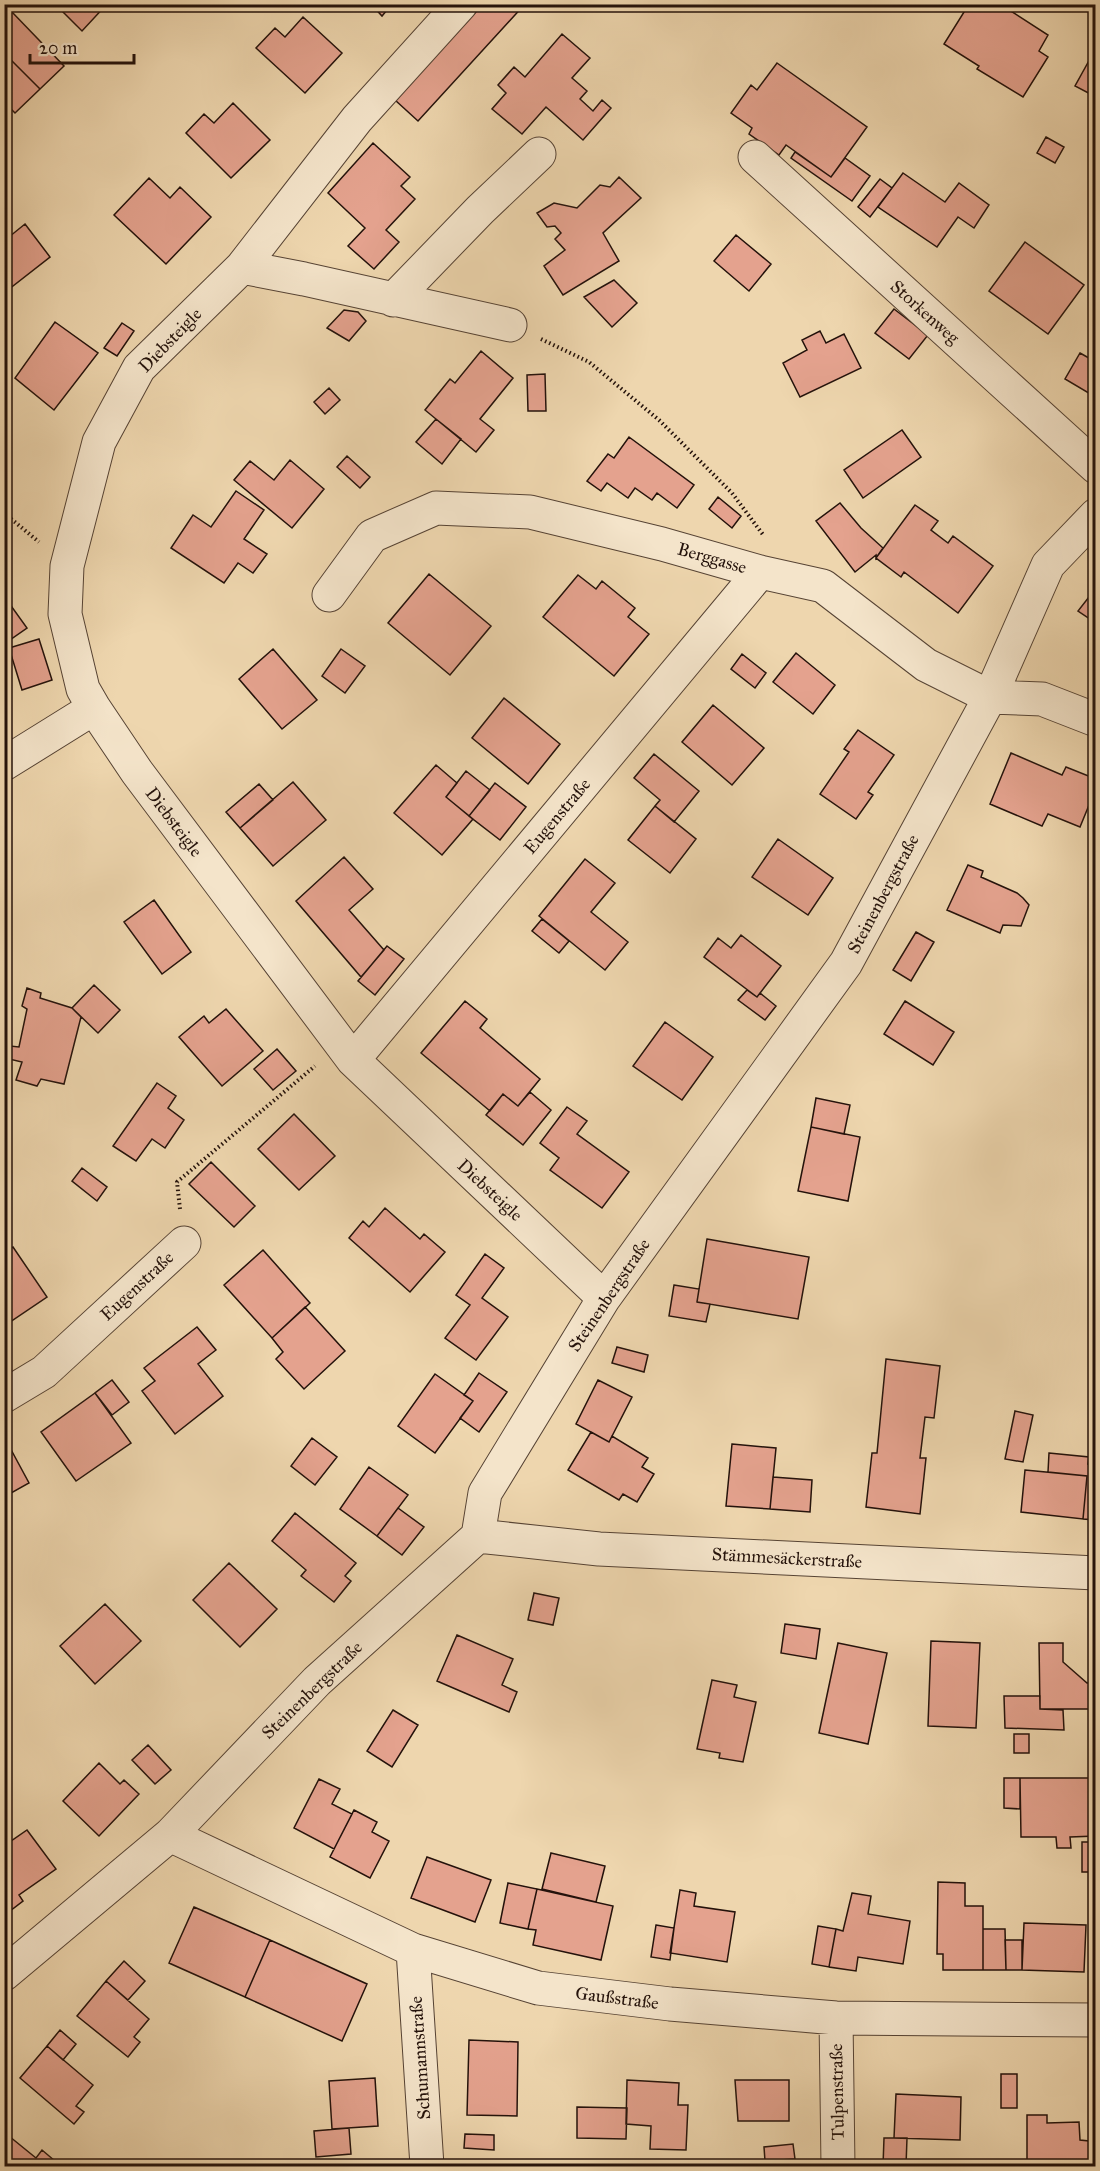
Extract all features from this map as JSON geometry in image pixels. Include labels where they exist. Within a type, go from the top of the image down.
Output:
[{"type":"street","name":"Diebsteigle","points":[[461,4],[357,119],[242,267],[139,368],[99,442],[66,566],[65,614],[83,689],[94,708],[338,1060],[604,1298]]},
{"type":"street","points":[[393,300],[480,210],[539,154]]},
{"type":"street","name":"Storkenweg","points":[[755,157],[1095,468]]},
{"type":"street","points":[[242,267],[510,325]]},
{"type":"street","name":"Berggasse","points":[[329,595],[372,536],[436,508],[530,512],[662,544],[760,572],[823,586],[926,664],[990,697],[1042,699],[1095,720]]},
{"type":"street","name":"Steinenbergstraße","points":[[4,1974],[170,1835],[317,1681],[478,1536],[485,1493],[604,1298],[846,963],[990,697],[1048,565],[1095,515]]},
{"type":"street","name":"Eugenstraße","points":[[338,1060],[760,572]]},
{"type":"street","points":[[4,764],[94,708]]},
{"type":"street","name":"Eugenstraße","points":[[4,1396],[44,1372],[184,1243]]},
{"type":"street","name":"Stämmesäckerstraße","points":[[478,1536],[599,1549],[1095,1573]]},
{"type":"street","name":"Gaußstraße","points":[[170,1835],[413,1950],[538,1988],[670,2004],[836,2018],[1095,2020]]},
{"type":"street","name":"Schumannstraße","points":[[413,1950],[427,2166]]},
{"type":"street","name":"Tulpenstraße","points":[[836,2018],[838,2166]]},
{"type":"path","points":[[510,325],[589,362],[659,420],[732,493],[768,541],[760,572]]},
{"type":"path","name":"Eugenstraße","points":[[184,1243],[177,1182],[338,1060]]},
{"type":"building","points":[[55,4],[107,4],[82,31]]},
{"type":"building","points":[[371,4],[392,4],[382,16]]},
{"type":"building","points":[[483,4],[525,4],[418,121],[395,100]]},
{"type":"building","points":[[969,4],[976,8],[978,4],[1000,4],[1048,35],[1039,51],[1048,57],[1023,97],[977,69],[979,66],[944,44]]},
{"type":"building","points":[[1076,4],[1096,4],[1096,7],[1092,14]]},
{"type":"building","points":[[11,11],[64,66],[40,89],[4,53],[4,18]]},
{"type":"building","points":[[303,17],[342,53],[305,93],[256,48],[275,28],[285,37]]},
{"type":"building","points":[[562,34],[590,58],[572,78],[587,91],[580,99],[593,111],[602,100],[611,108],[583,140],[546,107],[522,134],[492,109],[506,93],[498,85],[514,67],[525,77]]},
{"type":"building","points":[[1096,48],[1096,97],[1075,86]]},
{"type":"building","points":[[4,53],[40,89],[15,113],[4,102]]},
{"type":"building","points":[[777,63],[867,127],[831,177],[786,145],[779,155],[749,134],[752,128],[731,113],[751,85],[757,90]]},
{"type":"building","points":[[233,103],[270,140],[231,178],[186,133],[204,114],[214,123]]},
{"type":"building","points":[[1046,137],[1064,147],[1055,163],[1037,153]]},
{"type":"building","points":[[373,143],[410,177],[401,186],[415,199],[386,230],[399,242],[374,269],[348,246],[365,228],[328,193]]},
{"type":"building","points":[[795,152],[831,177],[845,158],[870,176],[852,201],[791,158]]},
{"type":"building","points":[[903,173],[945,202],[959,183],[989,205],[974,228],[958,217],[937,247],[878,207]]},
{"type":"building","points":[[619,177],[641,198],[603,233],[619,261],[563,295],[544,266],[565,250],[555,239],[561,233],[555,226],[547,227],[537,213],[554,203],[577,208],[600,185],[610,187]]},
{"type":"building","points":[[149,178],[170,198],[180,187],[211,217],[166,264],[114,215]]},
{"type":"building","points":[[880,179],[892,188],[870,217],[858,207]]},
{"type":"building","points":[[25,224],[50,257],[4,293],[4,241]]},
{"type":"building","points":[[736,235],[771,264],[749,291],[714,261]]},
{"type":"building","points":[[1025,242],[1084,285],[1048,334],[989,291]]},
{"type":"building","points":[[614,280],[637,303],[612,327],[584,297]]},
{"type":"building","points":[[894,309],[928,335],[909,359],[875,333]]},
{"type":"building","points":[[344,310],[358,312],[366,321],[349,341],[327,328]]},
{"type":"building","points":[[55,322],[98,353],[54,410],[15,378]]},
{"type":"building","points":[[122,323],[134,331],[117,356],[104,348]]},
{"type":"building","points":[[820,331],[826,343],[844,334],[861,368],[800,397],[783,363],[807,350],[802,340]]},
{"type":"building","points":[[481,351],[513,378],[480,419],[494,430],[476,452],[425,410],[450,379],[455,383]]},
{"type":"building","points":[[1080,353],[1096,362],[1096,389],[1092,395],[1065,379]]},
{"type":"building","points":[[545,374],[546,411],[528,411],[527,375]]},
{"type":"building","points":[[329,388],[340,400],[325,414],[314,402]]},
{"type":"building","points":[[436,419],[461,439],[442,464],[416,442]]},
{"type":"building","points":[[902,430],[921,457],[863,498],[844,470]]},
{"type":"building","points":[[629,437],[694,485],[677,508],[657,493],[652,500],[635,488],[628,498],[607,483],[601,491],[587,481],[608,454],[614,458]]},
{"type":"building","points":[[347,456],[370,477],[360,488],[337,467]]},
{"type":"building","points":[[290,460],[324,489],[292,528],[234,480],[250,461],[274,480]]},
{"type":"building","points":[[236,491],[264,510],[244,539],[267,554],[253,573],[238,563],[224,583],[171,548],[193,515],[211,527]]},
{"type":"building","points":[[718,497],[741,516],[732,528],[709,509]]},
{"type":"building","points":[[840,503],[861,528],[883,548],[876,558],[876,555],[855,572],[816,521]]},
{"type":"building","points":[[915,505],[938,521],[931,530],[948,543],[953,536],[993,566],[958,613],[904,572],[901,577],[876,558]]},
{"type":"building","points":[[429,574],[491,626],[450,675],[388,623]]},
{"type":"building","points":[[578,575],[596,589],[602,581],[635,608],[628,617],[649,634],[614,676],[543,617]]},
{"type":"building","points":[[1096,588],[1096,623],[1078,611]]},
{"type":"building","points":[[4,596],[27,628],[4,644]]},
{"type":"building","points":[[39,639],[52,680],[22,690],[9,648]]},
{"type":"building","points":[[273,649],[317,700],[282,729],[239,679]]},
{"type":"building","points":[[341,649],[365,666],[345,693],[322,676]]},
{"type":"building","points":[[796,653],[835,685],[813,714],[773,682]]},
{"type":"building","points":[[742,654],[766,673],[755,688],[731,669]]},
{"type":"building","points":[[504,698],[560,744],[528,784],[472,738]]},
{"type":"building","points":[[713,705],[764,748],[732,785],[682,742]]},
{"type":"building","points":[[858,730],[894,755],[868,792],[873,795],[856,819],[820,794],[849,752],[844,749]]},
{"type":"building","points":[[1011,753],[1062,775],[1066,767],[1096,779],[1096,788],[1080,827],[1048,814],[1042,826],[990,804]]},
{"type":"building","points":[[654,754],[699,791],[674,822],[655,806],[660,800],[634,778]]},
{"type":"building","points":[[436,765],[457,783],[446,797],[473,819],[442,855],[394,813]]},
{"type":"building","points":[[466,771],[490,790],[469,816],[446,797]]},
{"type":"building","points":[[293,782],[326,820],[273,866],[240,828]]},
{"type":"building","points":[[495,783],[526,807],[500,840],[469,816]]},
{"type":"building","points":[[259,784],[273,800],[240,828],[226,812]]},
{"type":"building","points":[[655,806],[696,839],[670,873],[628,840]]},
{"type":"building","points":[[778,839],[833,878],[808,915],[752,877]]},
{"type":"building","points":[[344,857],[373,889],[349,910],[384,950],[361,977],[296,901]]},
{"type":"building","points":[[585,859],[615,883],[591,912],[628,942],[605,970],[539,916]]},
{"type":"building","points":[[968,865],[983,871],[981,877],[1023,898],[1029,905],[1021,926],[1003,925],[1000,933],[947,910]]},
{"type":"building","points":[[154,900],[191,952],[162,974],[124,922]]},
{"type":"building","points":[[542,919],[569,941],[559,953],[532,931]]},
{"type":"building","points":[[916,932],[934,942],[911,981],[893,970]]},
{"type":"building","points":[[741,935],[781,966],[757,997],[704,957],[718,938],[731,948]]},
{"type":"building","points":[[387,946],[404,959],[375,995],[358,981]]},
{"type":"building","points":[[94,985],[120,1010],[98,1033],[72,1008]]},
{"type":"building","points":[[27,988],[41,993],[40,998],[72,1008],[81,1017],[64,1084],[41,1079],[37,1086],[16,1080],[22,1062],[9,1059],[10,1046],[19,1047],[27,1009],[22,1006]]},
{"type":"building","points":[[747,990],[757,997],[760,993],[776,1006],[765,1020],[738,1000]]},
{"type":"building","points":[[465,1001],[487,1019],[480,1028],[540,1079],[518,1106],[503,1094],[490,1111],[421,1053]]},
{"type":"building","points":[[905,1001],[954,1032],[933,1065],[884,1034]]},
{"type":"building","points":[[226,1009],[263,1051],[222,1086],[179,1037],[204,1016],[209,1023]]},
{"type":"building","points":[[665,1022],[713,1057],[682,1100],[633,1066]]},
{"type":"building","points":[[277,1049],[296,1071],[273,1090],[254,1069]]},
{"type":"building","points":[[157,1083],[176,1096],[168,1108],[184,1120],[165,1148],[152,1139],[136,1161],[113,1146]]},
{"type":"building","points":[[530,1092],[551,1110],[523,1145],[486,1115],[503,1094],[518,1106]]},
{"type":"building","points":[[816,1098],[850,1105],[844,1134],[811,1127]]},
{"type":"building","points":[[567,1107],[587,1121],[577,1134],[629,1172],[602,1208],[550,1170],[559,1158],[540,1143]]},
{"type":"building","points":[[294,1114],[335,1156],[299,1190],[258,1149]]},
{"type":"building","points":[[811,1127],[860,1137],[848,1201],[798,1191]]},
{"type":"building","points":[[211,1162],[255,1206],[234,1227],[189,1184]]},
{"type":"building","points":[[82,1168],[107,1187],[97,1201],[72,1181]]},
{"type":"building","points":[[385,1208],[420,1239],[424,1234],[445,1252],[410,1292],[349,1238],[363,1221],[369,1227]]},
{"type":"building","points":[[707,1239],[809,1257],[798,1319],[697,1302]]},
{"type":"building","points":[[13,1247],[47,1297],[4,1326],[4,1253]]},
{"type":"building","points":[[263,1250],[310,1303],[272,1338],[224,1285]]},
{"type":"building","points":[[485,1254],[504,1268],[482,1298],[508,1317],[476,1360],[445,1338],[470,1305],[456,1295]]},
{"type":"building","points":[[674,1285],[699,1289],[697,1302],[710,1304],[706,1322],[669,1316]]},
{"type":"building","points":[[305,1307],[345,1351],[304,1389],[276,1359],[283,1352],[272,1338]]},
{"type":"building","points":[[197,1327],[216,1350],[198,1364],[223,1396],[175,1434],[142,1391],[155,1381],[144,1368]]},
{"type":"building","points":[[617,1347],[648,1355],[644,1372],[612,1363]]},
{"type":"building","points":[[886,1359],[940,1366],[934,1418],[925,1417],[920,1458],[926,1458],[920,1514],[866,1507],[872,1453],[877,1453]]},
{"type":"building","points":[[479,1373],[507,1392],[479,1432],[460,1418],[473,1401],[464,1395]]},
{"type":"building","points":[[435,1374],[473,1401],[435,1453],[398,1426]]},
{"type":"building","points":[[112,1380],[129,1402],[112,1415],[95,1393]]},
{"type":"building","points":[[598,1380],[632,1397],[609,1442],[576,1424]]},
{"type":"building","points":[[95,1393],[131,1443],[76,1481],[41,1432]]},
{"type":"building","points":[[1015,1411],[1033,1415],[1023,1462],[1005,1459]]},
{"type":"building","points":[[591,1432],[609,1442],[612,1436],[648,1458],[642,1467],[654,1474],[637,1502],[623,1494],[619,1500],[568,1470]]},
{"type":"building","points":[[312,1438],[337,1457],[315,1485],[291,1466]]},
{"type":"building","points":[[8,1444],[29,1483],[4,1497],[4,1446]]},
{"type":"building","points":[[732,1444],[776,1448],[770,1509],[726,1506]]},
{"type":"building","points":[[1049,1453],[1089,1457],[1088,1464],[1096,1465],[1096,1520],[1083,1519],[1087,1476],[1048,1472]]},
{"type":"building","points":[[369,1467],[408,1495],[377,1536],[340,1509]]},
{"type":"building","points":[[1025,1470],[1087,1476],[1083,1519],[1021,1512]]},
{"type":"building","points":[[773,1477],[812,1480],[810,1512],[770,1509]]},
{"type":"building","points":[[398,1508],[424,1527],[402,1555],[377,1536]]},
{"type":"building","points":[[295,1513],[356,1563],[345,1576],[351,1581],[334,1602],[301,1576],[306,1570],[272,1541]]},
{"type":"building","points":[[229,1563],[277,1609],[240,1647],[193,1600]]},
{"type":"building","points":[[534,1593],[559,1598],[553,1625],[528,1620]]},
{"type":"building","points":[[105,1604],[141,1641],[95,1684],[60,1646]]},
{"type":"building","points":[[785,1624],[820,1629],[816,1659],[781,1653]]},
{"type":"building","points":[[457,1635],[513,1659],[502,1685],[517,1692],[509,1712],[437,1681]]},
{"type":"building","points":[[931,1641],[980,1643],[976,1728],[928,1726]]},
{"type":"building","points":[[838,1643],[887,1653],[868,1744],[819,1733]]},
{"type":"building","points":[[1039,1643],[1063,1643],[1063,1662],[1087,1683],[1096,1683],[1096,1709],[1040,1709]]},
{"type":"building","points":[[712,1680],[737,1685],[734,1697],[756,1702],[743,1762],[719,1758],[720,1753],[697,1749]]},
{"type":"building","points":[[1004,1696],[1040,1696],[1040,1709],[1063,1710],[1064,1730],[1005,1728]]},
{"type":"building","points":[[393,1710],[418,1725],[392,1767],[367,1751]]},
{"type":"building","points":[[1014,1734],[1029,1734],[1029,1753],[1014,1753]]},
{"type":"building","points":[[148,1745],[171,1770],[155,1784],[132,1760]]},
{"type":"building","points":[[99,1763],[120,1784],[124,1780],[139,1794],[99,1836],[63,1801]]},
{"type":"building","points":[[1004,1778],[1020,1778],[1020,1809],[1004,1808]]},
{"type":"building","points":[[1020,1778],[1096,1778],[1096,1836],[1070,1837],[1071,1848],[1057,1848],[1056,1837],[1021,1837]]},
{"type":"building","points":[[319,1779],[340,1789],[332,1804],[352,1814],[334,1849],[294,1828]]},
{"type":"building","points":[[354,1810],[377,1822],[372,1832],[389,1841],[370,1878],[330,1857]]},
{"type":"building","points":[[27,1830],[56,1869],[19,1895],[23,1901],[6,1914],[4,1846]]},
{"type":"building","points":[[1082,1842],[1096,1842],[1096,1872],[1082,1872]]},
{"type":"building","points":[[551,1853],[605,1866],[596,1902],[542,1889]]},
{"type":"building","points":[[427,1857],[491,1880],[475,1922],[411,1898]]},
{"type":"building","points":[[938,1882],[965,1883],[965,1906],[983,1906],[983,1970],[943,1970],[943,1954],[937,1954]]},
{"type":"building","points":[[508,1883],[537,1889],[528,1929],[500,1923]]},
{"type":"building","points":[[537,1889],[613,1906],[601,1960],[533,1945],[536,1930],[528,1929]]},
{"type":"building","points":[[680,1890],[696,1893],[694,1906],[735,1912],[727,1962],[670,1953]]},
{"type":"building","points":[[852,1893],[871,1896],[868,1914],[910,1921],[903,1964],[858,1957],[856,1971],[829,1967],[836,1929],[843,1931]]},
{"type":"building","points":[[194,1907],[270,1940],[245,1997],[169,1963]]},
{"type":"building","points":[[1024,1923],[1086,1925],[1084,1972],[1022,1970]]},
{"type":"building","points":[[656,1925],[674,1928],[670,1960],[651,1957]]},
{"type":"building","points":[[818,1926],[836,1929],[829,1967],[812,1964]]},
{"type":"building","points":[[983,1929],[1005,1929],[1006,1970],[983,1970]]},
{"type":"building","points":[[270,1940],[367,1984],[342,2041],[245,1997]]},
{"type":"building","points":[[1005,1940],[1022,1940],[1022,1970],[1006,1970]]},
{"type":"building","points":[[124,1961],[145,1981],[128,2000],[106,1981]]},
{"type":"building","points":[[106,1981],[149,2019],[134,2037],[140,2042],[128,2057],[77,2016]]},
{"type":"building","points":[[60,2030],[76,2044],[63,2060],[47,2046]]},
{"type":"building","points":[[469,2040],[518,2042],[517,2116],[467,2115]]},
{"type":"building","points":[[47,2046],[93,2085],[76,2106],[84,2112],[74,2124],[20,2078]]},
{"type":"building","points":[[1001,2074],[1017,2074],[1017,2108],[1001,2108]]},
{"type":"building","points":[[375,2078],[378,2126],[332,2129],[329,2081]]},
{"type":"building","points":[[627,2080],[679,2083],[678,2105],[688,2105],[686,2150],[650,2149],[651,2126],[626,2124]]},
{"type":"building","points":[[735,2080],[789,2080],[789,2121],[738,2121]]},
{"type":"building","points":[[896,2094],[961,2097],[960,2140],[894,2138]]},
{"type":"building","points":[[577,2107],[627,2108],[626,2139],[577,2138]]},
{"type":"building","points":[[1027,2115],[1047,2115],[1047,2123],[1079,2122],[1080,2140],[1089,2141],[1089,2166],[1009,2166],[1027,2165]]},
{"type":"building","points":[[349,2128],[351,2154],[316,2157],[314,2131]]},
{"type":"building","points":[[4,2132],[36,2158],[42,2150],[55,2161],[50,2166],[4,2166]]},
{"type":"building","points":[[465,2134],[494,2135],[494,2150],[464,2148]]},
{"type":"building","points":[[884,2138],[907,2138],[906,2166],[883,2166]]},
{"type":"building","points":[[793,2144],[795,2159],[765,2161],[764,2147]]}]
